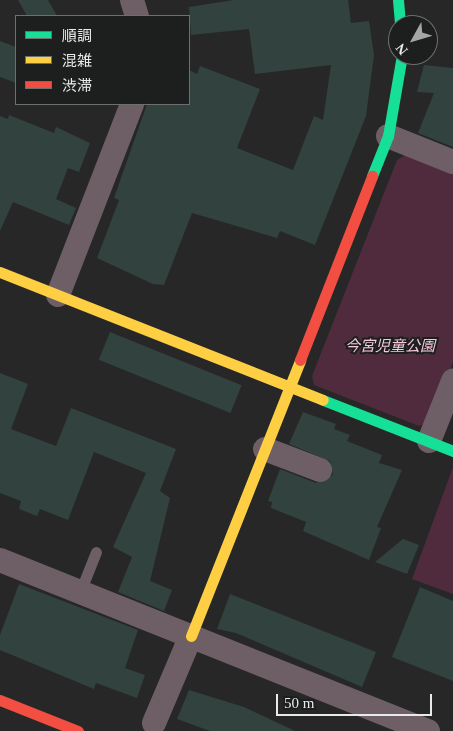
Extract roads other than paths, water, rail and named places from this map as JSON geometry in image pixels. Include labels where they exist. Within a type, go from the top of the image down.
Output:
[{"type":"street","points":[[132,0],[137,15]]},
{"type":"street","points":[[398,0],[399,15]]},
{"type":"street","points":[[154,723],[191,636],[388,136],[400,65]]},
{"type":"street","points":[[58,295],[132,105]]},
{"type":"street","points":[[388,136],[453,162]]},
{"type":"street","points":[[0,272],[453,451]]},
{"type":"street","points":[[429,441],[453,381]]},
{"type":"street","points":[[265,449],[320,470]]},
{"type":"street","points":[[0,560],[428,731]]},
{"type":"street","points":[[0,700],[78,731]]},
{"type":"lane","points":[[80,592],[96,552]]},
{"type":"park label","name":"今宮児童公園","points":[[390,347]]}]
